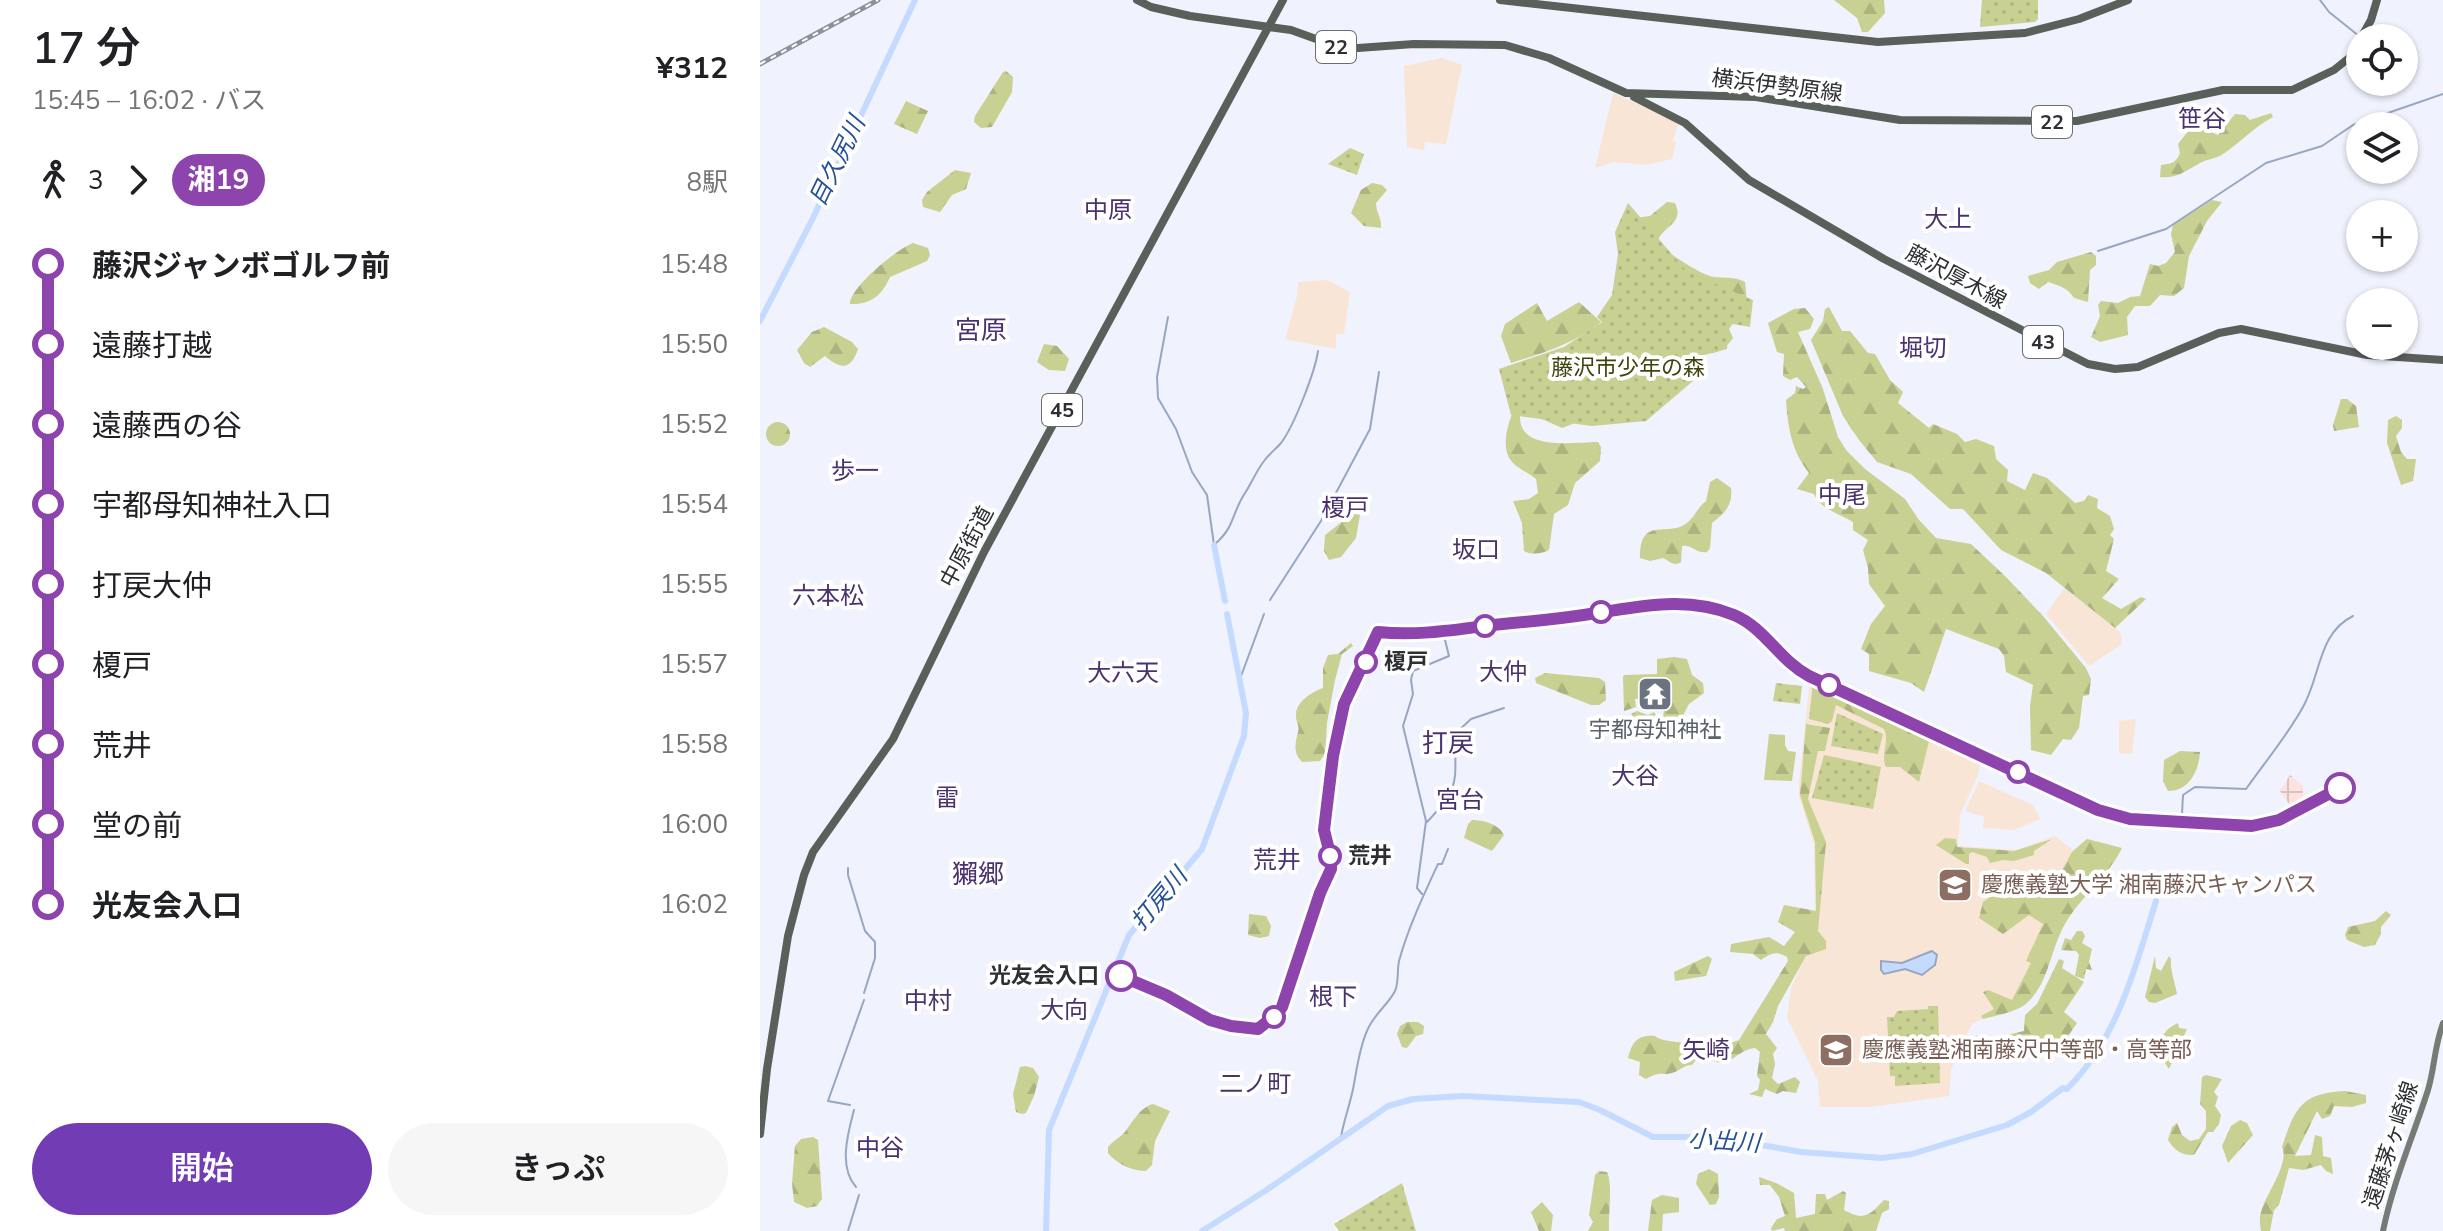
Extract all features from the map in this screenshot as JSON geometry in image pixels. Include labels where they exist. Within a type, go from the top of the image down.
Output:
[{"type":"main road","name":"横浜伊勢原線","points":[[1137,0],[1164,11],[1291,30],[1344,49],[1414,44],[1505,45],[1549,58],[1626,93],[1745,96],[1900,120],[2077,121],[2223,90],[2292,90],[2346,61]]},
{"type":"main road","name":"中原街道","points":[[760,1134],[788,936],[813,852],[893,739],[984,552],[1283,0]]},
{"type":"main road","points":[[1500,0],[1830,39],[1891,42],[2035,31],[2079,19],[2128,0]]},
{"type":"main road","points":[[1532,0],[1878,38],[2035,28],[2117,0]]},
{"type":"main road","name":"横浜伊勢原線","points":[[2369,24],[2377,0]]},
{"type":"main road","name":"藤沢厚木線","points":[[1626,93],[1693,128],[1749,180],[1884,259],[2088,364],[2115,369],[2138,367],[2219,333],[2241,329],[2367,355],[2443,360]]},
{"type":"main road","name":"遠藤茅ヶ崎線","points":[[2383,1231],[2394,1185],[2430,1082],[2435,1046],[2443,1023]]},
{"type":"shaded area","points":[[1442,58],[1462,65],[1446,144],[1425,142],[1424,150],[1407,147],[1404,66]]},
{"type":"shaded area","points":[[1613,93],[1679,122],[1673,140],[1676,142],[1672,159],[1646,165],[1614,162],[1595,168]]},
{"type":"shaded area","points":[[1327,280],[1350,292],[1344,334],[1336,334],[1336,349],[1285,339],[1298,282]]},
{"type":"shaded area","points":[[2064,588],[2120,632],[2122,644],[2089,666],[2046,614]]},
{"type":"shaded area","name":"慶應義塾大学 湘南藤沢キャンパス","points":[[1810,679],[1978,759],[1981,763],[1977,777],[1960,815],[1958,846],[2017,850],[2055,836],[2073,850],[2087,839],[2121,848],[2069,914],[2028,998],[1972,1024],[1951,1069],[1949,1096],[1871,1107],[1820,1107],[1818,1081],[1787,1018],[1791,988],[1808,951],[1815,918],[1814,845],[1799,796]]},
{"type":"shaded area","points":[[2136,719],[2132,754],[2119,753],[2119,721]]},
{"type":"shaded area","points":[[2290,775],[2303,786],[2303,797],[2290,805],[2280,791]]},
{"type":"shaded area","name":"慶應義塾大学 湘南藤沢キャンパス","points":[[1979,781],[2033,805],[2040,819],[2014,830],[1983,828],[1984,817],[1965,811]]},
{"type":"green space","points":[[1834,0],[1884,0],[1885,13],[1868,32],[1862,32],[1857,18]]},
{"type":"green space","points":[[1982,0],[2038,0],[2038,19],[2035,22],[1980,27]]},
{"type":"green space","points":[[1006,71],[1013,77],[1012,92],[992,127],[981,128],[974,122],[975,116]]},
{"type":"green space","points":[[906,101],[928,111],[917,134],[894,124]]},
{"type":"green space","points":[[2271,113],[2273,117],[2220,156],[2176,176],[2160,177],[2161,165],[2177,159],[2180,153],[2178,144],[2193,125],[2218,135],[2235,114],[2245,115],[2250,120]]},
{"type":"green space","points":[[1350,148],[1364,154],[1357,175],[1328,164]]},
{"type":"green space","points":[[955,170],[971,173],[966,189],[952,195],[940,212],[923,207],[922,200],[927,192]]},
{"type":"green space","points":[[1372,183],[1382,185],[1387,190],[1376,203],[1381,228],[1364,226],[1351,213],[1361,190]]},
{"type":"green space","points":[[2212,200],[2222,202],[2207,221],[2189,256],[2184,288],[2174,296],[2160,295],[2150,306],[2135,306],[2127,317],[2128,335],[2100,342],[2091,337],[2100,316],[2098,305],[2101,301],[2118,303],[2140,296],[2150,264],[2158,266],[2166,263],[2175,252],[2171,234],[2173,225]]},
{"type":"green space","name":"藤沢市少年の森","points":[[1667,202],[1675,203],[1677,216],[1657,243],[1707,275],[1745,282],[1747,303],[1729,329],[1733,338],[1719,351],[1690,354],[1694,367],[1690,379],[1562,428],[1533,415],[1520,416],[1522,427],[1528,435],[1538,440],[1598,442],[1601,447],[1600,461],[1575,483],[1568,505],[1554,514],[1549,550],[1536,554],[1524,551],[1522,523],[1513,501],[1529,499],[1538,493],[1536,479],[1509,458],[1506,437],[1511,416],[1514,410],[1612,342],[1635,218],[1650,216]]},
{"type":"green space","name":"藤沢市少年の森","points":[[1628,203],[1687,272],[1753,300],[1750,327],[1728,323],[1727,349],[1682,361],[1693,381],[1646,421],[1592,426],[1511,415],[1499,369],[1564,347],[1602,322],[1597,317],[1612,295],[1618,254],[1615,232]]},
{"type":"green space","points":[[913,243],[928,248],[930,255],[927,261],[890,277],[879,294],[870,301],[850,304],[865,279]]},
{"type":"green space","points":[[2091,252],[2096,256],[2096,265],[2090,270],[2088,302],[2074,298],[2066,289],[2048,282],[2039,289],[2030,283],[2028,276],[2049,270],[2057,262]]},
{"type":"green space","points":[[1579,302],[1601,322],[1569,342],[1511,363],[1501,336],[1505,324],[1537,303],[1547,321]]},
{"type":"green space","points":[[1829,307],[1842,331],[1850,331],[1868,353],[1875,354],[1890,380],[1903,392],[1898,403],[1929,428],[1933,424],[1957,434],[1965,442],[1976,439],[1994,446],[1996,459],[2008,470],[2007,481],[2025,490],[2033,473],[2047,478],[2075,503],[2084,501],[2088,495],[2098,499],[2097,508],[2110,516],[2114,529],[2110,535],[2114,539],[2106,571],[2119,579],[2102,598],[2121,609],[2141,597],[2146,599],[2115,628],[2046,573],[2001,550],[1963,509],[1950,509],[1911,474],[1877,462],[1843,416],[1811,340],[1823,321],[1825,309]]},
{"type":"green space","points":[[1805,308],[1814,319],[1810,329],[1798,332],[1823,389],[1838,437],[1846,450],[1865,469],[1905,499],[1936,538],[1971,544],[2043,616],[2086,668],[2091,679],[2089,695],[2083,696],[2079,728],[2071,740],[2063,739],[2051,755],[2031,750],[2033,685],[2006,672],[2004,656],[1999,649],[1946,629],[1924,692],[1911,683],[1869,671],[1869,654],[1861,649],[1871,624],[1885,606],[1869,584],[1863,550],[1868,540],[1853,530],[1853,522],[1826,507],[1814,494],[1797,489],[1809,473],[1792,439],[1786,400],[1795,393],[1796,386],[1806,387],[1797,377],[1790,380],[1783,376],[1784,354],[1777,352],[1768,323],[1794,309]]},
{"type":"green space","points":[[824,327],[852,342],[858,349],[849,364],[836,364],[825,356],[810,367],[804,363],[797,350],[812,332]]},
{"type":"green space","points":[[1044,344],[1057,346],[1069,359],[1065,371],[1049,370],[1037,362]]},
{"type":"green space","points":[[2341,399],[2347,399],[2356,406],[2359,427],[2334,431]]},
{"type":"green space","points":[[2396,416],[2402,420],[2402,428],[2396,436],[2401,452],[2407,459],[2416,459],[2413,481],[2401,485],[2387,443],[2388,420]]},
{"type":"green space","points":[[778,422],[786,426],[790,434],[786,442],[778,446],[770,442],[766,434],[770,426]]},
{"type":"green space","points":[[1717,478],[1731,488],[1731,499],[1724,512],[1712,523],[1707,552],[1682,546],[1681,562],[1676,564],[1663,558],[1650,561],[1640,558],[1644,537],[1654,530],[1676,528],[1687,523],[1706,501],[1710,482]]},
{"type":"green space","points":[[1356,514],[1360,515],[1356,538],[1341,557],[1329,560],[1324,551],[1325,535]]},
{"type":"green space","points":[[1351,643],[1353,646],[1342,654],[1335,680],[1325,754],[1320,761],[1302,762],[1296,748],[1297,709],[1306,698],[1323,688],[1323,668],[1328,655],[1338,654]]},
{"type":"green space","points":[[1657,659],[1687,659],[1692,675],[1703,683],[1704,693],[1689,704],[1673,735],[1660,737],[1631,714],[1637,711],[1648,715],[1654,712],[1658,719],[1663,718],[1665,703],[1659,702],[1662,694],[1659,688],[1650,689],[1647,693],[1649,698],[1635,699],[1636,707],[1624,711],[1623,677],[1657,674]]},
{"type":"green space","points":[[1545,673],[1599,678],[1605,682],[1606,700],[1599,705],[1591,705],[1536,683],[1535,678]]},
{"type":"green space","points":[[1813,682],[1930,737],[1919,782],[1900,767],[1886,767],[1884,729],[1836,705],[1832,721],[1828,724],[1809,719]]},
{"type":"green space","points":[[1776,683],[1802,686],[1800,704],[1773,701]]},
{"type":"green space","points":[[1837,713],[1883,734],[1878,754],[1831,746]]},
{"type":"green space","points":[[1806,724],[1830,728],[1825,751],[1818,751],[1808,799],[1826,842],[1818,931],[1826,941],[1826,949],[1806,956],[1766,1034],[1777,1048],[1773,1054],[1775,1064],[1772,1078],[1778,1084],[1795,1077],[1800,1082],[1796,1093],[1783,1091],[1777,1094],[1765,1089],[1762,1097],[1749,1094],[1758,1090],[1760,1080],[1757,1076],[1760,1052],[1755,1048],[1723,1064],[1699,1056],[1692,1065],[1646,1079],[1639,1075],[1640,1062],[1628,1058],[1640,1038],[1655,1036],[1693,1044],[1707,1051],[1739,1040],[1788,961],[1787,957],[1776,953],[1761,960],[1753,954],[1730,952],[1731,944],[1769,937],[1784,946],[1795,932],[1778,922],[1784,905],[1816,911],[1815,842],[1800,795]]},
{"type":"green space","points":[[1769,734],[1785,735],[1788,751],[1796,752],[1792,781],[1764,780]]},
{"type":"green space","points":[[2180,751],[2200,752],[2198,766],[2187,784],[2168,791],[2163,781],[2164,760]]},
{"type":"green space","points":[[1824,755],[1881,767],[1873,809],[1812,798]]},
{"type":"green space","points":[[1472,820],[1490,823],[1502,831],[1504,835],[1492,851],[1464,838]]},
{"type":"green space","points":[[1945,838],[1956,839],[1957,847],[2014,851],[2052,839],[2034,851],[2034,855],[2014,861],[1990,863],[1987,857],[1972,852],[1969,854],[1969,864],[1966,864],[1936,845]]},
{"type":"green space","points":[[2087,839],[2122,848],[2108,871],[2066,922],[2035,994],[2020,1008],[1983,1019],[1981,1016],[1994,1009],[1983,992],[1988,990],[2012,1000],[2031,963],[2026,961],[2043,924],[2029,915],[2003,934],[1979,918],[1983,902],[1991,896],[2048,887],[2053,893],[2063,886],[2062,870],[2072,852]]},
{"type":"green space","points":[[2386,911],[2391,915],[2381,927],[2375,945],[2364,947],[2347,940],[2348,927],[2375,921]]},
{"type":"green space","points":[[1249,914],[1266,916],[1271,926],[1269,936],[1260,938],[1248,935]]},
{"type":"green space","points":[[2077,931],[2082,931],[2085,936],[2082,943],[2092,949],[2089,962],[2092,970],[2086,969],[2084,979],[2075,976],[2079,955],[2076,951],[2061,950],[2065,938],[2071,940]]},
{"type":"green space","points":[[1708,956],[1712,959],[1706,976],[1675,981],[1674,972]]},
{"type":"green space","points":[[2155,956],[2156,968],[2161,971],[2169,956],[2171,959],[2177,994],[2155,1003],[2145,997]]},
{"type":"green space","points":[[2059,959],[2064,961],[2062,968],[2084,982],[2064,1012],[2077,1023],[2060,1048],[2048,1043],[2014,1062],[1998,1056],[1977,1054],[1973,1044],[1976,1035],[1982,1041],[2024,1031],[2025,1015],[2037,1004]]},
{"type":"green space","points":[[1928,1006],[1938,1006],[1940,1083],[1895,1086],[1895,1076],[1890,1076],[1887,1017],[1894,1017],[1897,1011],[1928,1009]]},
{"type":"green space","points":[[1418,1022],[1424,1026],[1423,1034],[1416,1036],[1407,1048],[1402,1047],[1397,1034],[1400,1026]]},
{"type":"green space","points":[[2178,1023],[2179,1028],[2187,1029],[2169,1069],[2160,1043],[2165,1032]]},
{"type":"green space","points":[[1020,1067],[1033,1068],[1039,1077],[1034,1096],[1026,1113],[1022,1114],[1016,1112],[1013,1094]]},
{"type":"green space","points":[[2202,1077],[2222,1079],[2214,1092],[2218,1097],[2215,1106],[2221,1115],[2219,1124],[2213,1132],[2208,1132],[2194,1155],[2182,1153],[2168,1140],[2172,1127],[2177,1123],[2182,1135],[2190,1141],[2199,1139],[2206,1129],[2206,1111],[2200,1104]]},
{"type":"green space","points":[[2345,1091],[2366,1095],[2366,1103],[2352,1107],[2334,1106],[2330,1116],[2322,1119],[2317,1111],[2295,1156],[2311,1155],[2315,1135],[2322,1137],[2323,1156],[2331,1158],[2333,1174],[2321,1165],[2303,1170],[2289,1168],[2270,1231],[2261,1231],[2261,1212],[2280,1170],[2284,1154],[2282,1147],[2296,1113],[2309,1099]]},
{"type":"green space","points":[[1153,1104],[1170,1111],[1155,1141],[1152,1165],[1141,1171],[1120,1164],[1108,1153],[1108,1147],[1140,1112]]},
{"type":"green space","points":[[2240,1120],[2247,1123],[2253,1135],[2228,1163],[2222,1146],[2231,1126]]},
{"type":"green space","points":[[813,1137],[818,1140],[822,1199],[817,1206],[807,1208],[794,1202],[795,1146],[801,1139]]},
{"type":"green space","points":[[1709,1169],[1718,1174],[1719,1197],[1716,1204],[1710,1205],[1696,1184],[1698,1174]]},
{"type":"green space","points":[[1599,1171],[1607,1172],[1609,1177],[1609,1231],[1588,1231],[1593,1222],[1589,1215],[1595,1175]]},
{"type":"green space","points":[[1759,1177],[1794,1193],[1796,1218],[1815,1214],[1816,1194],[1825,1194],[1827,1200],[1843,1191],[1846,1193],[1844,1210],[1851,1213],[1866,1215],[1884,1200],[1889,1201],[1889,1209],[1882,1213],[1876,1231],[1785,1231],[1784,1228],[1772,1231],[1777,1219],[1785,1216],[1779,1197],[1770,1185],[1760,1185]]},
{"type":"green space","points":[[1402,1183],[1416,1231],[1339,1231],[1334,1224]]},
{"type":"green space","points":[[1662,1195],[1679,1198],[1679,1212],[1663,1214],[1662,1231],[1648,1231],[1652,1200]]},
{"type":"green space","points":[[1542,1202],[1553,1215],[1551,1231],[1539,1231],[1531,1212]]},
{"type":"water","points":[[1932,951],[1937,955],[1935,965],[1922,975],[1905,969],[1884,974],[1881,970],[1881,961],[1902,963]]},
{"type":"waterway","name":"目久尻川","points":[[760,321],[813,218],[915,0]]},
{"type":"waterway","points":[[2320,0],[2346,26]]},
{"type":"waterway","points":[[2098,251],[2166,229],[2266,163],[2322,146],[2353,125],[2443,94]]},
{"type":"waterway","points":[[1168,317],[1157,377],[1158,398],[1176,429],[1192,472],[1207,495],[1214,545],[1230,526],[1261,465],[1281,443],[1292,424],[1318,351]]},
{"type":"waterway","points":[[1270,600],[1321,521],[1370,429],[1379,372]]},
{"type":"waterway","name":"打戻川","points":[[1214,545],[1225,601]]},
{"type":"waterway","name":"打戻川","points":[[1046,1231],[1049,1130],[1129,935],[1202,849],[1244,736],[1246,713],[1227,614]]},
{"type":"waterway","points":[[1240,679],[1264,614]]},
{"type":"waterway","points":[[2182,814],[2183,795],[2195,787],[2246,789],[2303,707],[2333,633],[2353,616]]},
{"type":"waterway","points":[[1422,894],[1417,888],[1426,821],[1403,726],[1413,694],[1413,671],[1449,656],[1444,636]]},
{"type":"waterway","points":[[1427,822],[1452,789],[1456,733],[1471,719],[1504,708]]},
{"type":"waterway","points":[[1341,1137],[1365,1037],[1373,1020],[1395,991],[1399,961],[1407,936],[1438,864],[1442,864],[1448,849]]},
{"type":"waterway","points":[[848,868],[865,931],[875,942],[875,958],[864,993]]},
{"type":"waterway","name":"小出川","points":[[2158,891],[2159,887]]},
{"type":"waterway","name":"小出川","points":[[1202,1231],[1388,1106],[1413,1099],[1463,1096],[1579,1102],[1653,1137],[1717,1137],[1801,1152],[1882,1158],[1912,1154],[2007,1125],[2063,1088],[2067,1089],[2099,1048],[2123,1001],[2156,901]]},
{"type":"waterway","points":[[850,1105],[828,1101],[864,1000]]},
{"type":"waterway","points":[[854,1110],[846,1160],[850,1179],[856,1187]]},
{"type":"waterway","points":[[848,1231],[859,1195]]},
{"type":"railway","points":[[760,64],[878,0]]},
{"type":"bus line","name":"湘19","points":[[1121,976],[1224,1025],[1258,1029],[1278,1013],[1331,869],[1324,830],[1325,808],[1339,722],[1350,689],[1365,664],[1378,632],[1418,635],[1579,616],[1652,603],[1691,605],[1745,620],[1786,661],[1809,676],[2098,810],[2123,818],[2243,827],[2259,825],[2291,815],[2340,788]]},
{"type":"place","name":"榎戸","points":[[1366,662]]},
{"type":"place","name":"宇都母知神社","points":[[1655,694]]},
{"type":"place","name":"荒井","points":[[1330,856]]},
{"type":"place","name":"慶應義塾大学 湘南藤沢キャンパス","points":[[1955,885]]},
{"type":"place","name":"光友会入口","points":[[1121,976]]},
{"type":"place","name":"慶應義塾湘南藤沢中等部・高等部","points":[[1836,1050]]},
{"type":"district","name":"笹谷","points":[[2202,119]]},
{"type":"district","name":"中原","points":[[1108,210]]},
{"type":"district","name":"大上","points":[[1948,219]]},
{"type":"district","name":"宮原","points":[[981,330]]},
{"type":"district","name":"堀切","points":[[1923,348]]},
{"type":"district","name":"歩一","points":[[855,471]]},
{"type":"district","name":"中尾","points":[[1842,495]]},
{"type":"district","name":"榎戸","points":[[1345,508]]},
{"type":"district","name":"坂口","points":[[1476,550]]},
{"type":"district","name":"六本松","points":[[828,596]]},
{"type":"district","name":"大仲","points":[[1503,672]]},
{"type":"district","name":"大六天","points":[[1123,673]]},
{"type":"district","name":"打戻","points":[[1448,743]]},
{"type":"district","name":"大谷","points":[[1635,776]]},
{"type":"district","name":"雷","points":[[947,798]]},
{"type":"district","name":"宮台","points":[[1460,800]]},
{"type":"district","name":"荒井","points":[[1277,860]]},
{"type":"district","name":"獺郷","points":[[978,874]]},
{"type":"district","name":"根下","points":[[1333,997]]},
{"type":"district","name":"中村","points":[[928,1001]]},
{"type":"district","name":"大向","points":[[1064,1010]]},
{"type":"district","name":"矢崎","points":[[1706,1050]]},
{"type":"district","name":"二ノ町","points":[[1255,1084]]},
{"type":"district","name":"中谷","points":[[880,1148]]}]
